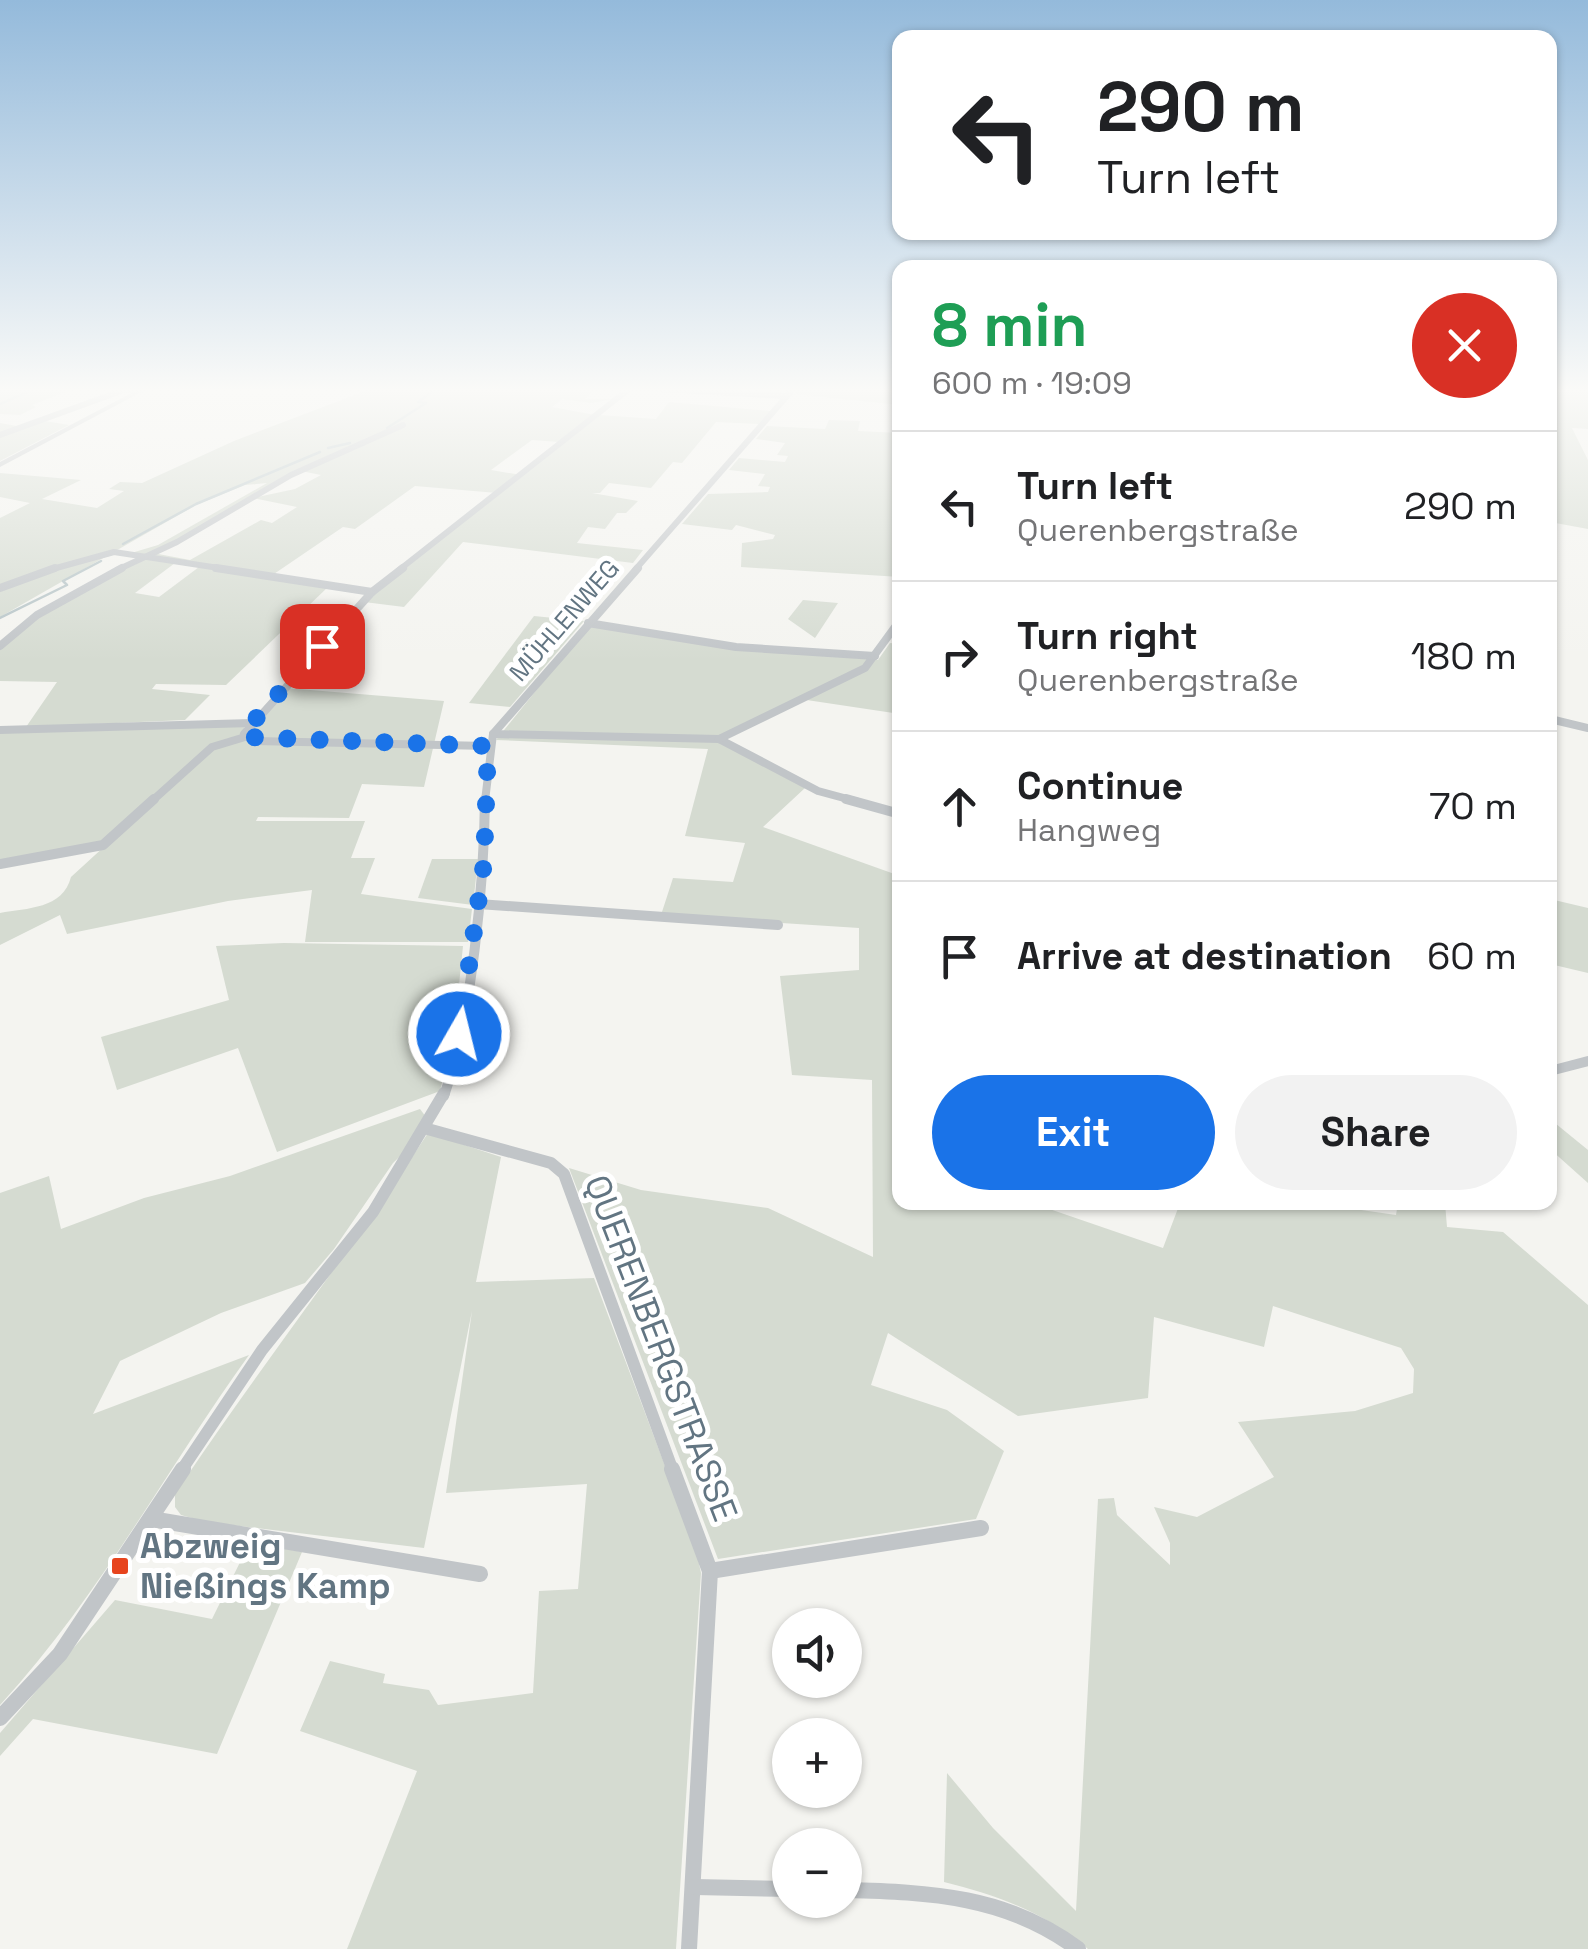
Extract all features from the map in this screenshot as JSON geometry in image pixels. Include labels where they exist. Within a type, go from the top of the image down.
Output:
[{"type":"street","points":[[0,646],[66,597],[177,542],[285,479]]},
{"type":"street","points":[[245,737],[252,723],[372,592],[515,479]]},
{"type":"street","name":"MÜHLENWEG","points":[[488,746],[493,734],[714,479]]},
{"type":"street","points":[[0,588],[102,552],[372,592]]},
{"type":"street","points":[[588,624],[736,647],[876,656]]},
{"type":"street","points":[[719,740],[865,668],[892,632]]},
{"type":"street","points":[[1557,721],[1588,728]]},
{"type":"street","points":[[0,730],[252,723]]},
{"type":"street","points":[[493,734],[719,740],[818,791],[892,812]]},
{"type":"street","points":[[0,864],[103,845],[212,747],[245,737],[488,746],[484,863],[455,1064],[442,1100],[373,1212],[262,1350],[60,1654],[0,1718]]},
{"type":"street","points":[[478,904],[778,925]]},
{"type":"street","points":[[1557,1069],[1588,1061]]},
{"type":"street","name":"QUERENBERGSTRASSE","points":[[424,1128],[551,1163],[564,1174],[637,1383],[703,1542],[710,1571]]},
{"type":"street","points":[[151,1520],[480,1574]]},
{"type":"street","points":[[689,1949],[710,1571],[980,1528]]},
{"type":"street","points":[[695,1887],[772,1889]]},
{"type":"street","points":[[862,1890],[928,1892],[992,1901],[1057,1930],[1078,1949]]},
{"type":"shaded area","points":[[0,479],[81,480],[42,499],[97,508],[124,491],[109,489],[120,482],[142,483],[151,479],[287,479],[153,553],[190,560],[261,520],[272,523],[297,507],[253,498],[295,489],[314,479],[659,479],[651,488],[609,483],[600,493],[592,493],[638,501],[626,513],[617,513],[605,529],[588,527],[577,543],[643,550],[633,563],[463,542],[404,607],[364,602],[497,493],[415,486],[355,529],[343,527],[271,576],[328,587],[226,685],[156,684],[152,689],[210,695],[185,720],[26,727],[57,682],[0,681],[0,649],[38,615],[142,558],[175,563],[135,593],[159,597],[199,567],[128,554],[158,545],[267,483],[245,485],[196,505],[0,617],[0,518],[30,503],[0,497]]},
{"type":"shaded area","points":[[762,479],[892,479],[892,576],[741,567],[742,543],[773,539],[775,535],[736,525],[732,530],[682,524],[708,494],[768,492],[770,487],[758,486]]},
{"type":"shaded area","points":[[1557,479],[1588,479],[1588,529],[1557,523]]},
{"type":"shaded area","points":[[803,600],[838,603],[815,638],[788,619]]},
{"type":"shaded area","points":[[534,616],[584,621],[510,707],[469,703]]},
{"type":"shaded area","points":[[589,625],[731,648],[878,660],[892,643],[892,713],[800,699],[720,742],[805,788],[763,827],[892,873],[892,1210],[1052,1210],[1163,1248],[1177,1210],[1361,1210],[1396,1215],[1397,1210],[1446,1210],[1447,1227],[1503,1232],[1588,1305],[1588,1949],[1088,1949],[1055,1925],[1020,1907],[944,1882],[947,1773],[993,1828],[1076,1911],[1098,1499],[1114,1498],[1117,1515],[1170,1565],[1170,1543],[1154,1507],[1197,1517],[1274,1477],[1238,1422],[1355,1411],[1413,1393],[1414,1369],[1401,1348],[1273,1306],[1264,1347],[1154,1317],[1148,1398],[1018,1416],[888,1333],[871,1385],[947,1410],[1004,1451],[976,1519],[718,1559],[569,1168],[641,1190],[768,1208],[873,1257],[872,1080],[792,1075],[780,976],[859,970],[859,928],[661,915],[673,878],[733,882],[745,843],[685,836],[708,749],[496,740]]},
{"type":"shaded area","points":[[286,688],[444,701],[424,787],[362,784],[349,818],[258,817],[256,821],[365,821],[351,858],[375,858],[361,894],[472,909],[468,942],[305,942],[312,890],[228,901],[67,934],[60,915],[0,945],[0,913],[43,905],[60,895],[71,877],[213,747],[247,737]]},
{"type":"shaded area","points":[[246,724],[240,737],[226,739],[103,842],[0,862],[0,732]]},
{"type":"shaded area","points":[[432,859],[478,859],[473,905],[418,898]]},
{"type":"shaded area","points":[[1557,901],[1588,908],[1588,973],[1557,966]]},
{"type":"shaded area","points":[[216,946],[463,946],[454,1034],[440,1091],[277,1152],[238,1048],[117,1090],[101,1037],[229,1000]]},
{"type":"shaded area","points":[[420,1109],[426,1117],[412,1145],[393,1163],[334,1249],[305,1283],[221,1313],[120,1361],[93,1414],[249,1355],[100,1578],[0,1705],[0,1193],[49,1176],[61,1229],[144,1198],[230,1176]]},
{"type":"shaded area","points":[[1557,1125],[1588,1150],[1588,1183],[1557,1155]]},
{"type":"shaded area","points":[[428,1133],[501,1157],[476,1282],[594,1278],[695,1545],[701,1573],[676,1949],[347,1949],[417,1771],[300,1731],[330,1661],[385,1674],[383,1683],[429,1690],[438,1705],[533,1693],[539,1591],[578,1589],[587,1484],[446,1493],[472,1311],[424,1548],[206,1522],[181,1515],[175,1507],[175,1494],[185,1479]]},
{"type":"shaded area","points":[[250,1542],[302,1552],[217,1754],[33,1719],[0,1756],[0,1733],[115,1600],[212,1619]]},
{"type":"waterway","points":[[123,544],[196,504],[256,479]]},
{"type":"waterway","points":[[0,618],[67,585],[63,581],[101,561]]},
{"type":"place","name":"Abzweig Nießings Kamp","points":[[120,1566]]},
{"type":"route","points":[[322,646],[252,723],[245,737],[255,741],[488,746],[484,863],[459,1034]]}]
